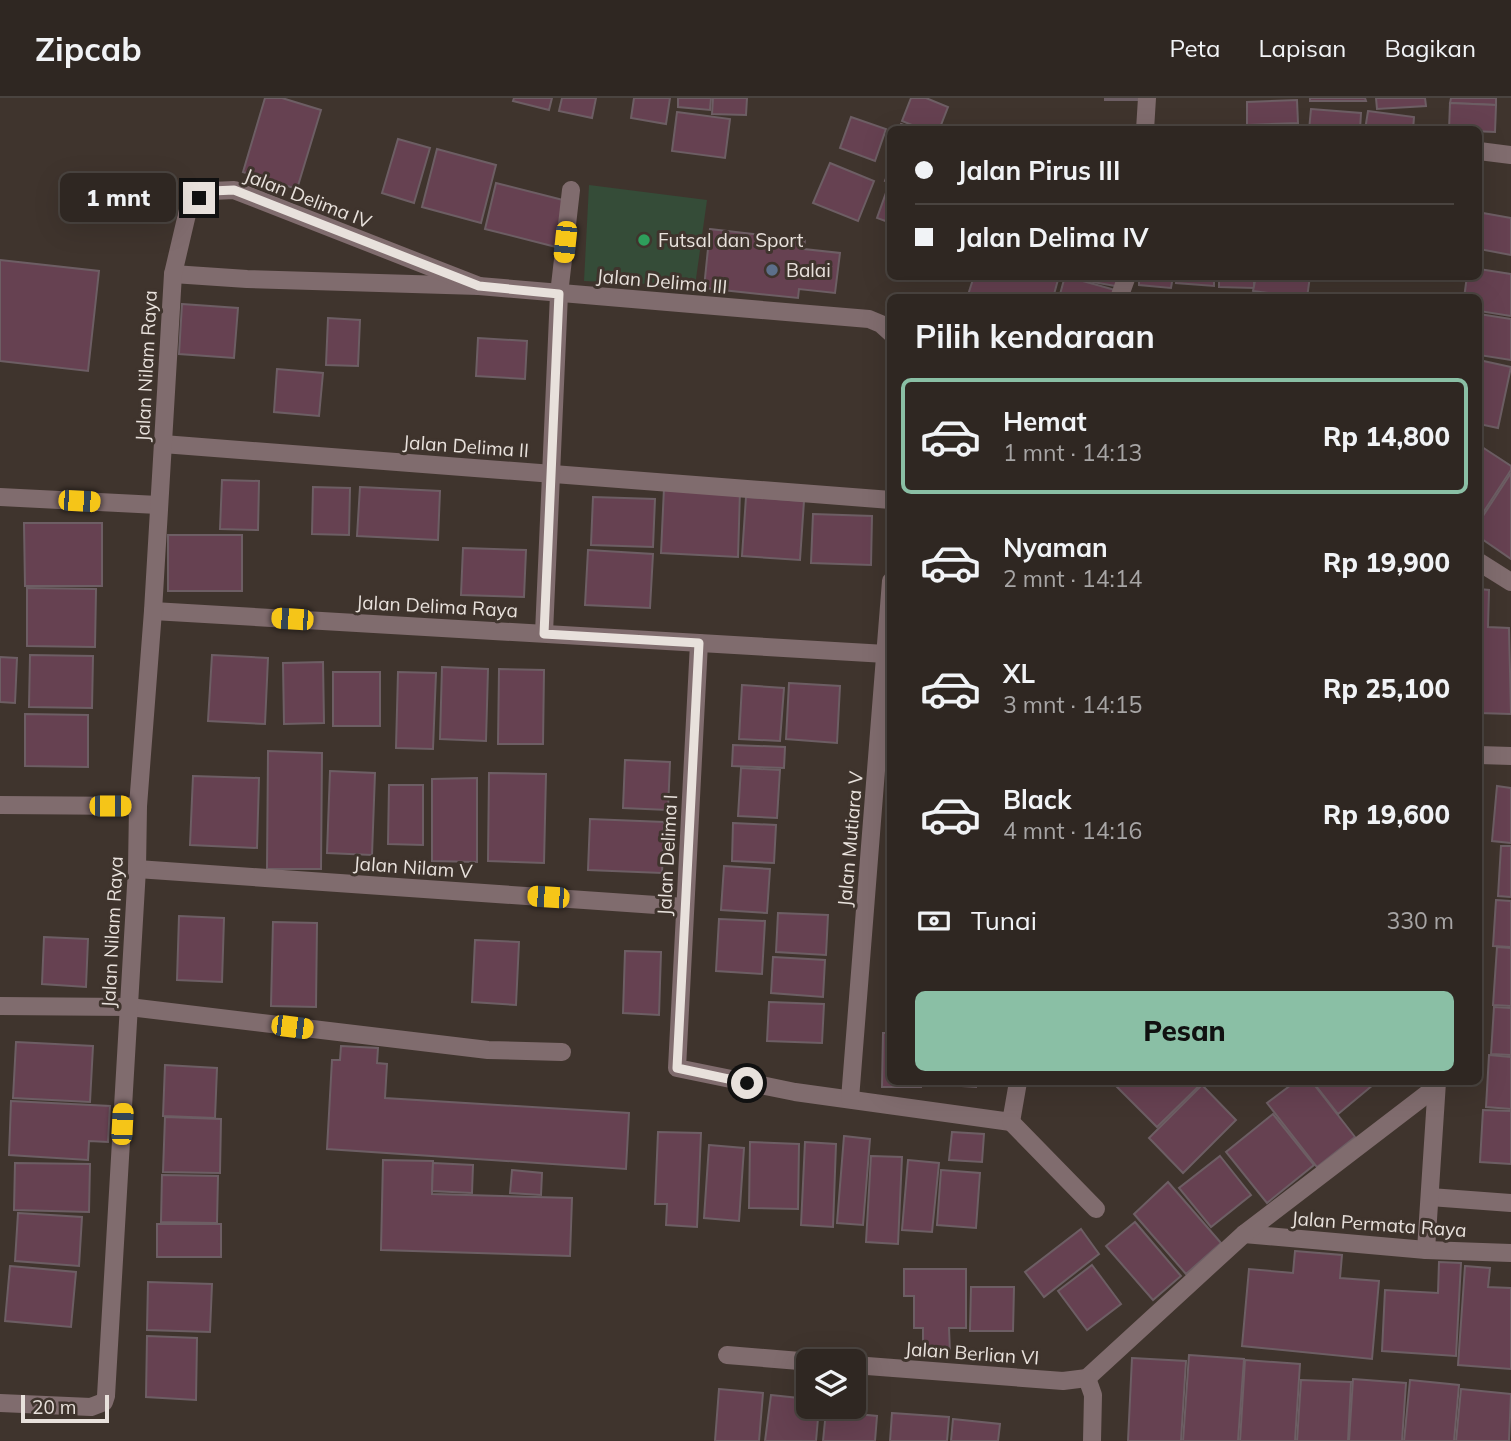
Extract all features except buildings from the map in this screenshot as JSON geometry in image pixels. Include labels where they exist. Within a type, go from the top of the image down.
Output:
[{"type":"street","points":[[1145,126],[1147,98]]},
{"type":"street","points":[[1482,151],[1511,155]]},
{"type":"street","name":"Jalan Delima IV","points":[[173,274],[188,210],[199,198],[212,191],[234,190],[479,286]]},
{"type":"street","points":[[544,634],[559,294],[571,190]]},
{"type":"street","name":"Jalan Delima III","points":[[173,274],[479,286],[869,319],[887,329]]},
{"type":"street","name":"Jalan Nilam Raya","points":[[0,1404],[91,1407],[104,1402],[107,1396],[137,869],[138,806],[153,611],[173,274]]},
{"type":"street","name":"Jalan Delima II","points":[[163,444],[887,500]]},
{"type":"street","points":[[0,497],[158,505]]},
{"type":"street","points":[[1482,564],[1511,582]]},
{"type":"street","name":"Jalan Delima Raya","points":[[153,611],[886,654]]},
{"type":"street","name":"Jalan Mutiara V","points":[[850,1099],[886,711],[887,639]]},
{"type":"street","name":"Jalan Delima I","points":[[699,643],[677,1068],[795,1092],[850,1099]]},
{"type":"street","points":[[1482,755],[1511,756]]},
{"type":"street","points":[[0,805],[138,806]]},
{"type":"street","name":"Jalan Nilam V","points":[[137,869],[685,907]]},
{"type":"street","points":[[0,1006],[129,1007],[488,1050],[562,1052]]},
{"type":"street","points":[[1011,1122],[1020,1085]]},
{"type":"street","points":[[1092,1441],[1093,1395],[1087,1378],[1244,1234],[1435,1085]]},
{"type":"street","points":[[1426,1250],[1436,1085]]},
{"type":"street","points":[[850,1099],[1011,1122],[1096,1209]]},
{"type":"street","name":"Jalan Permata Raya","points":[[1430,1198],[1511,1203]]},
{"type":"street","name":"Jalan Permata Raya","points":[[1244,1234],[1426,1250],[1511,1253]]},
{"type":"street","points":[[727,1355],[796,1361]]},
{"type":"street","name":"Jalan Berlian VI","points":[[866,1366],[1063,1381],[1087,1378]]},
{"type":"green space","name":"Futsal dan Sport","points":[[589,185],[707,200],[695,286],[584,281]]},
{"type":"place","name":"Futsal dan Sport","points":[[644,240]]},
{"type":"place","name":"Balai","points":[[772,270]]},
{"type":"route","points":[[199,198],[212,191],[234,190],[479,286],[559,294],[544,634],[699,643],[677,1068],[747,1083]]}]
